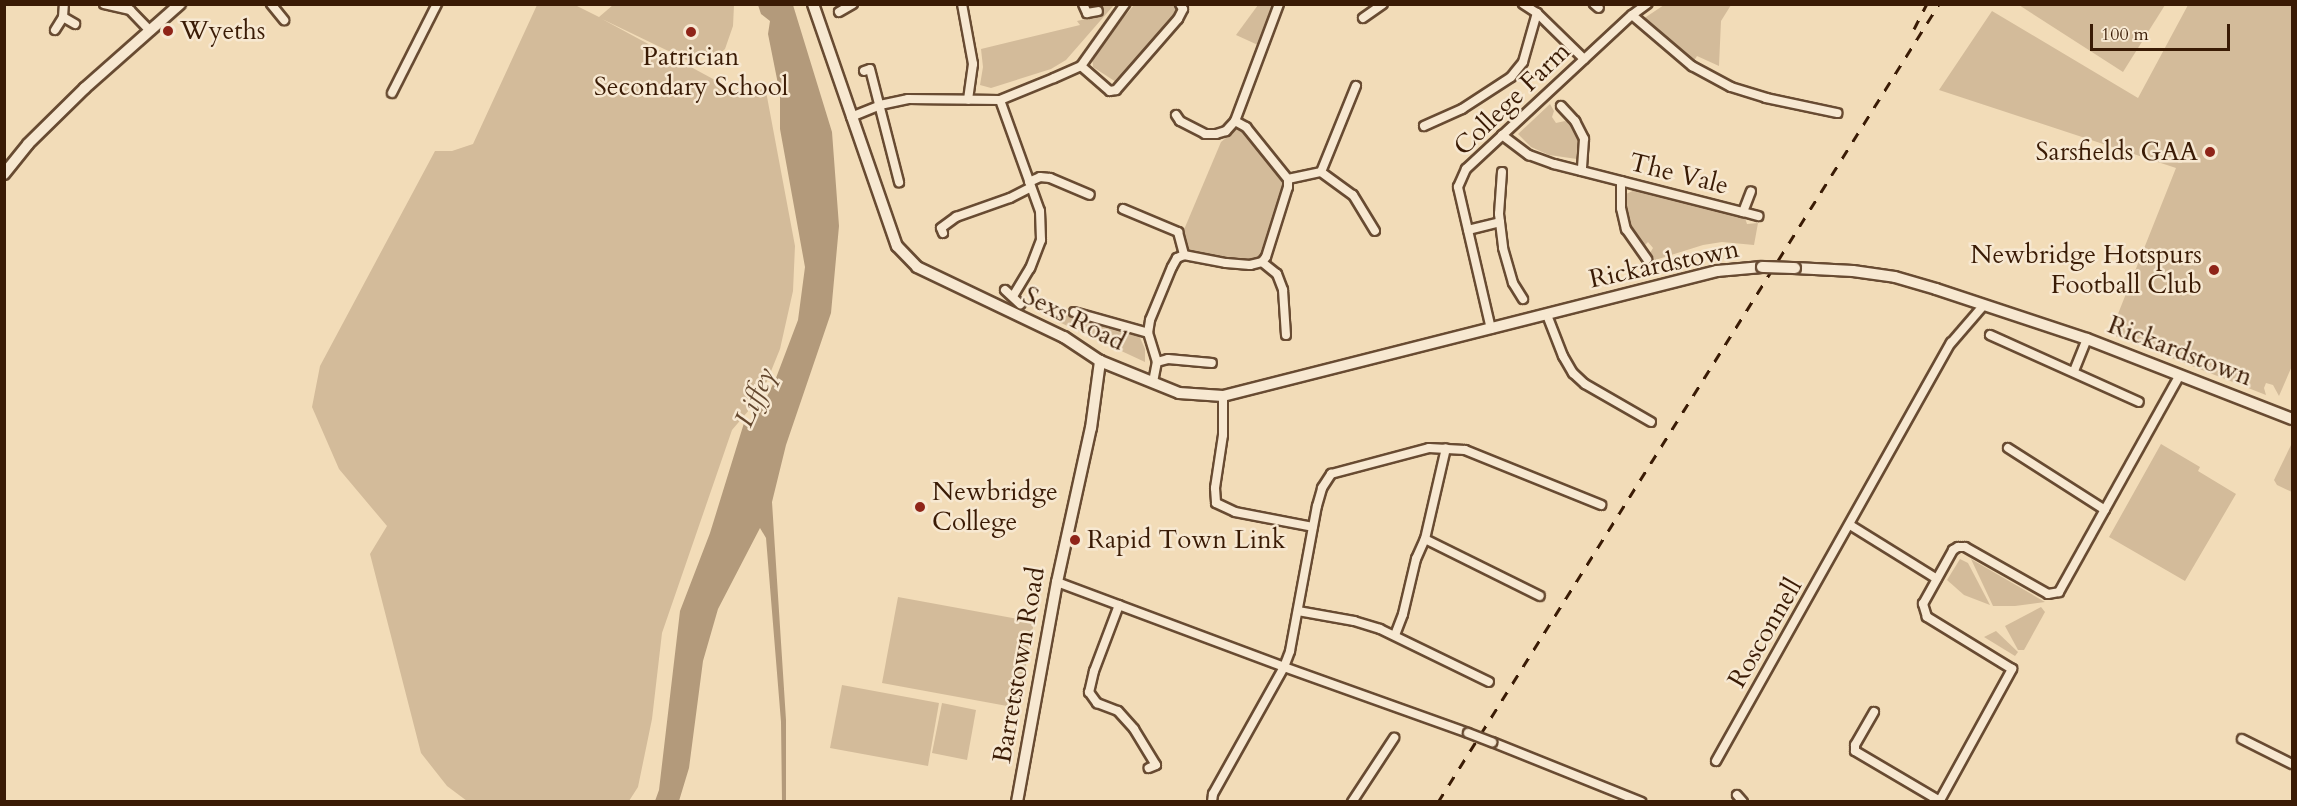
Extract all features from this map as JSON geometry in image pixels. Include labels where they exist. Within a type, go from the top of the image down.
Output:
[{"type":"street","points":[[55,30],[63,17],[64,4]]},
{"type":"street","points":[[104,4],[130,10],[150,31]]},
{"type":"street","points":[[4,174],[28,144],[85,88],[180,4]]},
{"type":"street","points":[[271,4],[284,20]]},
{"type":"street","points":[[392,93],[437,4]]},
{"type":"street","name":"Sexs Road","points":[[813,4],[897,246],[917,267],[1064,337],[1100,361],[1179,393],[1223,396],[1491,328]]},
{"type":"street","points":[[839,12],[853,4]]},
{"type":"street","points":[[962,4],[974,64],[968,100]]},
{"type":"street","points":[[1083,4],[1087,14],[1098,11]]},
{"type":"street","points":[[851,117],[880,105],[908,99],[1000,100],[1054,78],[1081,66],[1125,4]]},
{"type":"street","points":[[1081,66],[1110,91],[1116,90],[1178,19],[1183,9],[1180,4]]},
{"type":"street","points":[[1176,115],[1180,121],[1205,134],[1216,134],[1226,130],[1235,121],[1279,4]]},
{"type":"street","points":[[1363,18],[1383,4]]},
{"type":"street","points":[[1523,4],[1537,13],[1584,59]]},
{"type":"street","name":"College Farm","points":[[1491,328],[1458,187],[1466,169],[1632,15],[1647,4]]},
{"type":"street","points":[[1424,126],[1462,109],[1511,77],[1523,62],[1537,13]]},
{"type":"street","points":[[1632,15],[1692,66],[1731,87],[1766,98],[1837,113]]},
{"type":"street","points":[[63,17],[75,24]]},
{"type":"street","points":[[864,71],[870,69],[894,173],[899,182]]},
{"type":"street","points":[[1321,172],[1356,86]]},
{"type":"street","points":[[1000,100],[1040,211],[1041,240],[1030,268],[1013,296]]},
{"type":"street","points":[[1561,106],[1575,121],[1584,139],[1582,171]]},
{"type":"street","points":[[1235,121],[1246,127],[1288,179],[1288,188],[1262,262]]},
{"type":"street","name":"The Vale","points":[[1502,135],[1529,155],[1582,171],[1743,212],[1751,191]]},
{"type":"street","points":[[1288,179],[1321,172],[1353,195],[1376,231]]},
{"type":"street","name":"College Farm","points":[[1502,172],[1500,222],[1503,248],[1513,283],[1523,299]]},
{"type":"street","points":[[943,233],[941,228],[956,217],[1010,198],[1040,177],[1062,188],[1090,195]]},
{"type":"street","points":[[1621,181],[1621,208],[1626,229],[1647,259]]},
{"type":"street","points":[[1123,209],[1178,232],[1184,255]]},
{"type":"street","points":[[1743,212],[1758,216]]},
{"type":"street","points":[[1468,230],[1500,222]]},
{"type":"street","points":[[1153,382],[1157,362],[1148,333],[1150,320],[1177,258],[1184,255],[1250,265],[1262,262]]},
{"type":"street","points":[[1262,262],[1277,274],[1283,290],[1286,335]]},
{"type":"street","name":"Rickardstown","points":[[1491,328],[1717,271],[1762,267],[1853,271],[1895,277],[2087,339],[2292,418]]},
{"type":"street","points":[[1005,290],[1020,304]]},
{"type":"street","name":"Rosconnell","points":[[1716,761],[1951,343],[1983,306]]},
{"type":"street","points":[[1074,312],[1148,333]]},
{"type":"street","points":[[1547,315],[1563,356],[1573,373],[1585,384],[1652,422]]},
{"type":"street","points":[[1990,335],[2139,402]]},
{"type":"street","points":[[2074,371],[2087,339]]},
{"type":"street","points":[[1157,362],[1168,359],[1212,363]]},
{"type":"street","name":"Barretstown Road","points":[[1017,801],[1057,582],[1091,428],[1100,361]]},
{"type":"street","points":[[1874,712],[1855,751],[1940,801],[2012,669],[1927,617],[1923,604],[1953,550],[1965,547],[2054,594],[2059,592],[2179,376]]},
{"type":"street","points":[[1223,396],[1223,435],[1215,488],[1216,503],[1234,512],[1313,527]]},
{"type":"street","points":[[1395,635],[1403,614],[1416,559],[1425,539],[1446,448]]},
{"type":"street","points":[[1212,801],[1213,794],[1284,668],[1298,611],[1322,488],[1331,474],[1394,455],[1446,448],[1465,450],[1601,505]]},
{"type":"street","points":[[2008,448],[2105,510]]},
{"type":"street","points":[[1850,525],[1937,579]]},
{"type":"street","points":[[1425,539],[1540,596]]},
{"type":"street","points":[[1057,582],[1284,668],[1492,742],[1637,800]]},
{"type":"street","points":[[1119,605],[1094,671],[1089,692],[1097,704],[1118,711],[1134,729],[1156,765],[1149,768]]},
{"type":"street","points":[[1298,611],[1354,621],[1395,635],[1489,682]]},
{"type":"street","points":[[1353,801],[1394,738]]},
{"type":"street","points":[[2242,739],[2292,764]]},
{"type":"street","points":[[1737,795],[1743,801]]},
{"type":"street","points":[[1619,801],[1637,800]]},
{"type":"shaded area","points":[[537,5],[575,5],[599,17],[613,5],[734,5],[733,26],[725,49],[718,55],[697,52],[689,61],[602,19],[739,93],[755,94],[765,86],[795,246],[793,291],[780,349],[761,396],[732,430],[662,633],[652,719],[638,787],[629,801],[467,801],[447,786],[421,753],[370,554],[387,526],[339,469],[312,407],[320,366],[435,151],[452,151],[473,144]]},
{"type":"shaded area","points":[[758,5],[793,5],[832,132],[839,226],[831,313],[786,445],[772,502],[786,720],[786,801],[782,801],[781,722],[766,538],[760,528],[718,609],[703,661],[689,768],[679,801],[655,801],[659,790],[680,611],[710,533],[744,423],[757,417],[776,378],[798,320],[805,267],[780,129],[780,94],[768,34],[770,21],[761,14]]},
{"type":"shaded area","points":[[1099,5],[1114,5],[1066,60],[1051,69],[991,88],[980,85],[983,67],[981,49],[1080,25],[1077,21],[1102,15]]},
{"type":"shaded area","points":[[1134,5],[1177,5],[1177,9],[1175,16],[1122,80],[1116,82],[1093,67],[1092,56]]},
{"type":"shaded area","points":[[1258,5],[1274,5],[1258,45],[1236,35]]},
{"type":"shaded area","points":[[1664,5],[1731,5],[1721,21],[1719,66],[1697,56],[1692,64],[1654,32],[1643,19]]},
{"type":"shaded area","points":[[2019,5],[2165,5],[2123,72]]},
{"type":"shaded area","points":[[2188,5],[2292,5],[2292,366],[2279,396],[2273,385],[2266,383],[2264,388],[2266,395],[2110,334],[2176,168],[1939,90],[1992,11],[2138,98]]},
{"type":"shaded area","points":[[1550,104],[1554,111],[1552,117],[1556,123],[1565,121],[1572,124],[1578,132],[1581,151],[1577,159],[1549,155],[1531,147],[1518,134]]},
{"type":"shaded area","points":[[1239,127],[1282,181],[1282,188],[1259,257],[1248,262],[1190,253],[1183,232],[1221,142]]},
{"type":"shaded area","points":[[1635,190],[1745,218],[1747,224],[1758,223],[1754,245],[1722,242],[1703,245],[1652,261],[1650,253],[1653,248],[1648,242],[1643,247],[1630,229],[1626,216],[1626,194]]},
{"type":"shaded area","points":[[1062,314],[1138,333],[1145,349],[1145,362],[1059,322]]},
{"type":"shaded area","points":[[2292,443],[2292,492],[2277,485],[2274,480]]},
{"type":"shaded area","points":[[2161,444],[2200,467],[2198,471],[2236,494],[2185,581],[2109,537]]},
{"type":"shaded area","points":[[1960,559],[1968,563],[1990,605],[1964,595],[1947,580]]},
{"type":"shaded area","points":[[1971,559],[2045,602],[1993,606]]},
{"type":"shaded area","points":[[898,597],[1034,622],[1018,708],[882,683]]},
{"type":"shaded area","points":[[2041,607],[2045,612],[2024,650],[2018,650],[2005,626]]},
{"type":"shaded area","points":[[1996,631],[2018,652],[2015,656],[1984,637]]},
{"type":"shaded area","points":[[842,685],[939,703],[928,766],[830,748]]},
{"type":"shaded area","points":[[942,703],[976,710],[967,760],[932,753]]},
{"type":"railway","points":[[1914,29],[1927,4]]},
{"type":"railway","points":[[1438,802],[1939,4]]},
{"type":"place","name":"Wyeths","points":[[168,31]]},
{"type":"place","name":"Patrician Secondary School","points":[[691,32]]},
{"type":"place","name":"Sarsfields GAA","points":[[2210,152]]},
{"type":"place","name":"Newbridge Hotspurs Football Club","points":[[2214,270]]},
{"type":"place","name":"Newbridge College","points":[[920,507]]},
{"type":"place","name":"Rapid Town Link","points":[[1075,540]]},
{"type":"water label","name":"Liffey","points":[[755,397]]}]
